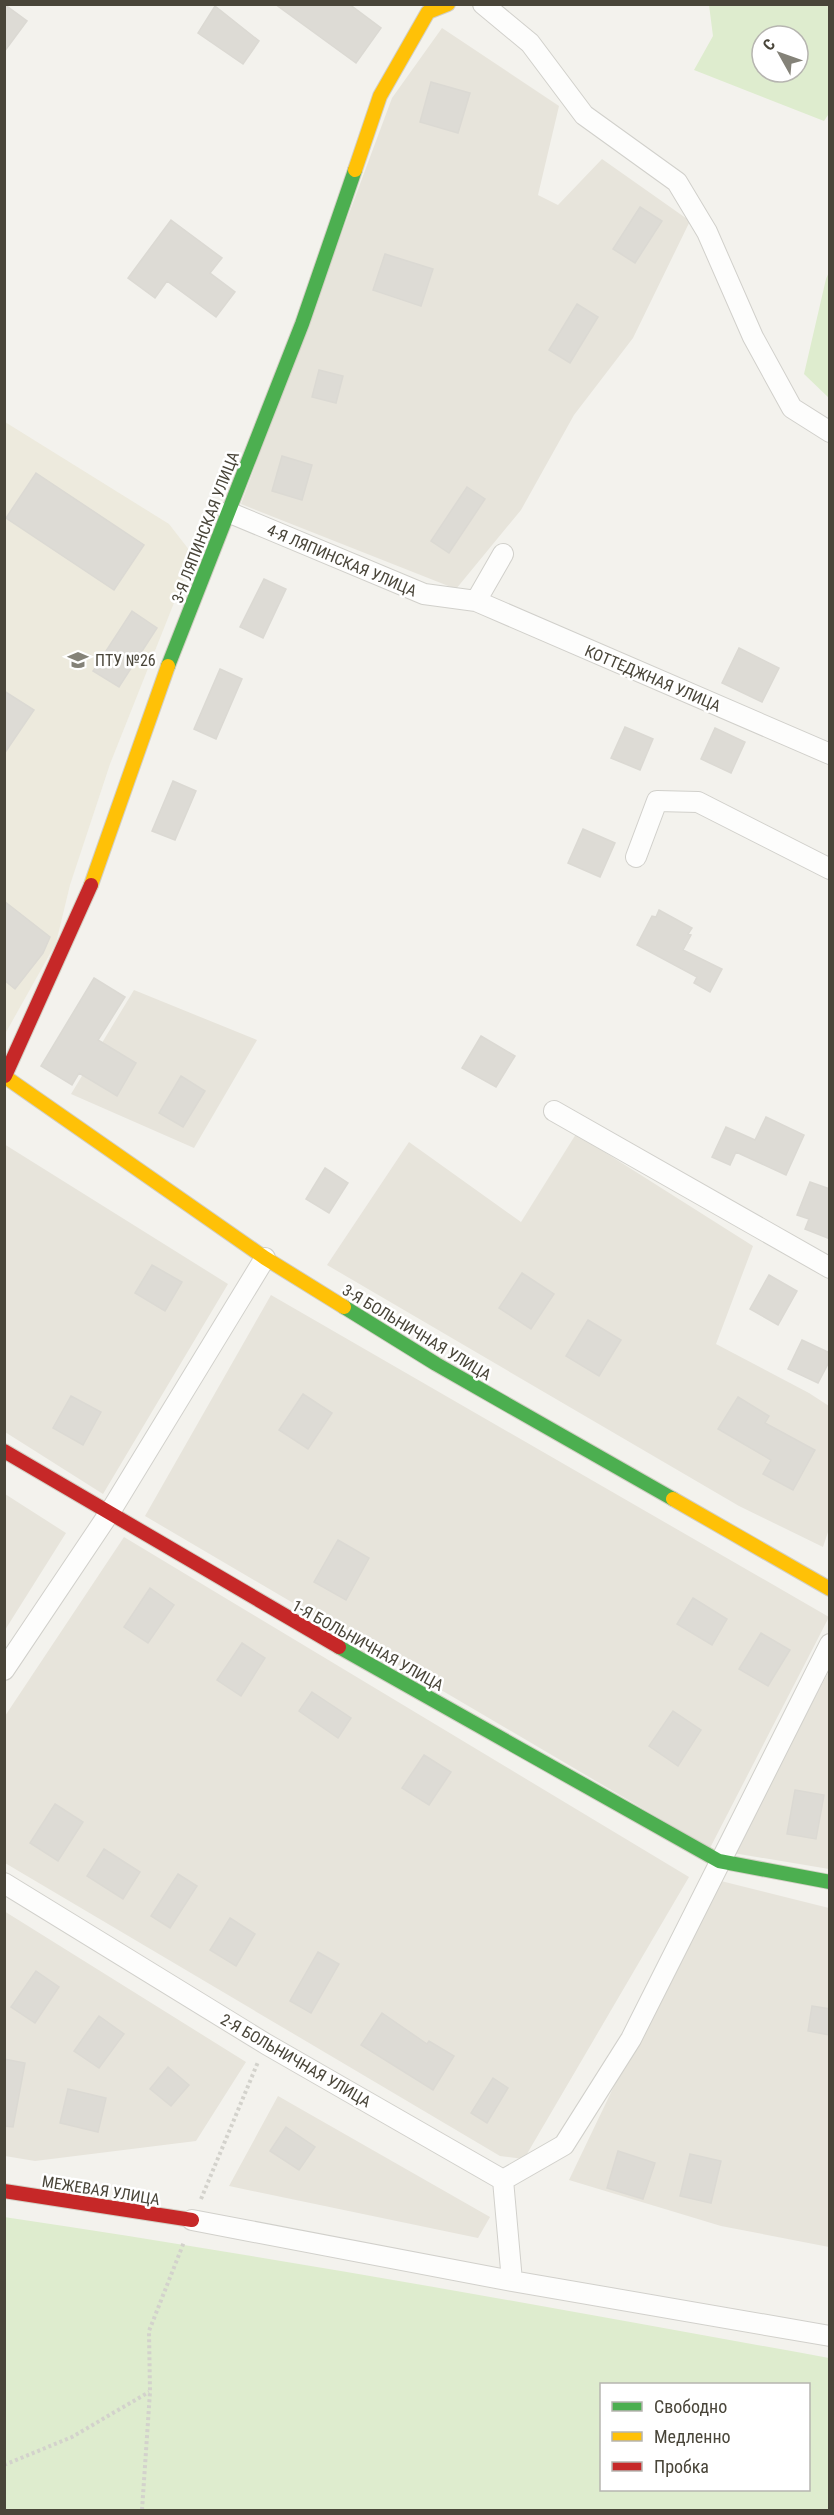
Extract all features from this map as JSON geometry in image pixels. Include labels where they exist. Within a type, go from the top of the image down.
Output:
[{"type":"street","name":"3-Я ЛЯПИНСКАЯ УЛИЦА","points":[[5,1076],[95,875],[163,679],[302,324],[380,96],[428,12],[448,4]]},
{"type":"street","points":[[483,4],[530,43],[584,115],[676,182],[707,232],[753,337],[792,408],[830,432]]},
{"type":"street","name":"4-Я ЛЯПИНСКАЯ УЛИЦА","points":[[228,512],[424,594],[476,601]]},
{"type":"street","points":[[476,601],[503,554]]},
{"type":"street","name":"КОТТЕДЖНАЯ УЛИЦА","points":[[476,601],[830,754]]},
{"type":"street","points":[[636,857],[657,801],[698,802],[830,869]]},
{"type":"street","name":"3-Я БОЛЬНИЧНАЯ УЛИЦА","points":[[5,1076],[265,1258],[435,1364],[830,1589]]},
{"type":"street","points":[[554,1111],[830,1268]]},
{"type":"street","points":[[4,1670],[110,1512],[265,1258]]},
{"type":"street","name":"1-Я БОЛЬНИЧНАЯ УЛИЦА","points":[[4,1450],[278,1613],[719,1861],[830,1882]]},
{"type":"street","points":[[512,2281],[504,2180],[564,2145],[631,2040],[830,1644]]},
{"type":"street","name":"2-Я БОЛЬНИЧНАЯ УЛИЦА","points":[[4,1883],[266,2044],[504,2180]]},
{"type":"street","name":"МЕЖЕВАЯ УЛИЦА","points":[[4,2191],[192,2220]]},
{"type":"street","points":[[192,2220],[512,2281],[830,2336]]},
{"type":"path","points":[[142,2511],[150,2392],[149,2331],[192,2220],[266,2044]]},
{"type":"path","points":[[4,2465],[72,2437],[150,2392]]},
{"type":"shaded area","points":[[442,28],[559,106],[538,195],[558,205],[602,159],[690,221],[633,338],[574,415],[521,510],[456,589],[241,504],[392,98]]},
{"type":"shaded area","name":"ПТУ №26","points":[[5,422],[169,524],[193,555],[110,764],[70,885],[56,943],[5,1034]]},
{"type":"shaded area","points":[[134,990],[257,1040],[194,1148],[71,1094]]},
{"type":"shaded area","points":[[576,1134],[753,1246],[716,1344],[829,1406],[829,1529],[823,1547],[739,1506],[327,1265],[409,1142],[521,1222]]},
{"type":"shaded area","points":[[4,1144],[228,1284],[103,1494],[5,1432]]},
{"type":"shaded area","points":[[271,1295],[829,1617],[710,1848],[145,1516]]},
{"type":"shaded area","points":[[5,1494],[66,1533],[5,1630]]},
{"type":"shaded area","points":[[124,1537],[689,1877],[524,2159],[500,2156],[5,1863],[5,1716]]},
{"type":"shaded area","points":[[829,1671],[829,1869],[733,1853]]},
{"type":"shaded area","points":[[721,1881],[829,1908],[829,2247],[721,2226],[569,2180],[616,2082]]},
{"type":"shaded area","points":[[4,1911],[246,2062],[196,2141],[35,2161],[5,2156]]},
{"type":"shaded area","points":[[278,2096],[490,2217],[478,2238],[229,2186]]},
{"type":"green space","points":[[709,5],[829,5],[830,112],[824,121],[694,70],[713,36]]},
{"type":"green space","points":[[829,272],[830,398],[804,374]]},
{"type":"green space","points":[[4,2217],[314,2266],[829,2358],[829,2510],[5,2510]]},
{"type":"building","points":[[4,4],[27,21],[4,52]]},
{"type":"building","points":[[275,4],[349,4],[381,28],[356,63]]},
{"type":"building","points":[[215,6],[259,41],[243,64],[198,33]]},
{"type":"building","points":[[431,82],[470,93],[458,133],[420,122]]},
{"type":"building","points":[[640,207],[662,221],[635,263],[613,249]]},
{"type":"building","points":[[171,220],[222,258],[210,273],[235,292],[216,317],[167,281],[155,298],[128,278]]},
{"type":"building","points":[[385,254],[433,269],[421,306],[373,290]]},
{"type":"building","points":[[577,304],[598,317],[570,363],[549,350]]},
{"type":"building","points":[[319,370],[343,376],[336,403],[312,397]]},
{"type":"building","points":[[282,456],[312,465],[302,500],[272,491]]},
{"type":"building","points":[[36,473],[144,545],[114,590],[6,518]]},
{"type":"building","points":[[467,487],[485,499],[449,553],[431,541]]},
{"type":"building","points":[[264,579],[286,589],[263,638],[240,627]]},
{"type":"building","points":[[132,611],[157,628],[119,687],[93,671]]},
{"type":"building","points":[[739,648],[779,668],[762,702],[722,683]]},
{"type":"building","points":[[220,669],[242,679],[216,739],[194,729]]},
{"type":"building","points":[[4,691],[34,710],[4,754]]},
{"type":"building","points":[[625,727],[653,739],[640,770],[611,758]]},
{"type":"building","points":[[715,728],[745,742],[731,773],[701,759]]},
{"type":"building","points":[[173,781],[196,791],[175,840],[152,831]]},
{"type":"building","points":[[583,829],[615,843],[600,877],[568,863]]},
{"type":"building","points":[[4,901],[50,937],[43,953],[15,989],[4,980]]},
{"type":"building","points":[[659,910],[692,928],[683,950],[722,969],[710,992],[694,983],[697,977],[637,945],[652,916],[656,917]]},
{"type":"building","points":[[94,978],[125,997],[98,1040],[136,1063],[117,1096],[79,1073],[72,1085],[41,1066]]},
{"type":"building","points":[[481,1036],[515,1056],[496,1087],[462,1068]]},
{"type":"building","points":[[181,1076],[205,1091],[183,1127],[159,1113]]},
{"type":"building","points":[[766,1117],[804,1135],[786,1175],[736,1152],[730,1165],[712,1157],[726,1127],[755,1140]]},
{"type":"building","points":[[325,1168],[348,1183],[329,1213],[306,1199]]},
{"type":"building","points":[[810,1182],[830,1189],[830,1239],[805,1229],[809,1219],[797,1215]]},
{"type":"building","points":[[152,1265],[182,1282],[165,1311],[135,1293]]},
{"type":"building","points":[[522,1273],[554,1294],[531,1329],[499,1308]]},
{"type":"building","points":[[769,1275],[797,1291],[778,1325],[750,1309]]},
{"type":"building","points":[[588,1320],[621,1340],[599,1376],[566,1356]]},
{"type":"building","points":[[802,1340],[830,1353],[830,1360],[818,1383],[788,1369]]},
{"type":"building","points":[[303,1394],[332,1413],[308,1449],[279,1430]]},
{"type":"building","points":[[71,1396],[101,1412],[83,1445],[53,1428]]},
{"type":"building","points":[[738,1397],[769,1416],[765,1423],[815,1450],[793,1490],[763,1474],[771,1460],[718,1429]]},
{"type":"building","points":[[338,1540],[369,1558],[346,1600],[314,1582]]},
{"type":"building","points":[[150,1588],[174,1605],[148,1643],[124,1627]]},
{"type":"building","points":[[693,1598],[727,1619],[712,1645],[677,1624]]},
{"type":"building","points":[[761,1633],[790,1650],[768,1686],[739,1669]]},
{"type":"building","points":[[242,1643],[265,1658],[241,1696],[217,1680]]},
{"type":"building","points":[[312,1692],[351,1718],[338,1738],[299,1711]]},
{"type":"building","points":[[673,1711],[701,1730],[678,1766],[649,1746]]},
{"type":"building","points":[[424,1755],[451,1772],[429,1805],[402,1788]]},
{"type":"building","points":[[795,1790],[824,1795],[816,1839],[787,1834]]},
{"type":"building","points":[[55,1804],[83,1822],[58,1861],[30,1843]]},
{"type":"building","points":[[104,1849],[140,1872],[123,1899],[87,1876]]},
{"type":"building","points":[[178,1874],[197,1886],[170,1928],[151,1916]]},
{"type":"building","points":[[230,1918],[255,1934],[236,1966],[210,1950]]},
{"type":"building","points":[[318,1952],[339,1964],[311,2013],[290,2001]]},
{"type":"building","points":[[36,1971],[59,1987],[35,2023],[11,2007]]},
{"type":"building","points":[[812,2006],[830,2009],[830,2035],[808,2031]]},
{"type":"building","points":[[382,2013],[427,2044],[429,2041],[454,2056],[433,2090],[361,2045]]},
{"type":"building","points":[[99,2016],[124,2034],[99,2068],[74,2051]]},
{"type":"building","points":[[4,2059],[25,2063],[13,2127],[4,2126]]},
{"type":"building","points":[[168,2067],[189,2085],[171,2106],[150,2089]]},
{"type":"building","points":[[493,2078],[508,2088],[487,2123],[471,2113]]},
{"type":"building","points":[[68,2089],[106,2098],[98,2132],[60,2123]]},
{"type":"building","points":[[286,2127],[315,2147],[299,2170],[270,2151]]},
{"type":"building","points":[[618,2151],[655,2163],[643,2199],[607,2188]]},
{"type":"building","points":[[690,2154],[721,2161],[711,2203],[680,2196]]},
{"type":"traffic: fast","points":[[168,666],[302,324],[355,170]]},
{"type":"traffic: fast","points":[[344,1307],[436,1364],[673,1499]]},
{"type":"traffic: fast","points":[[339,1647],[719,1861],[830,1882]]},
{"type":"traffic: slow","points":[[355,170],[380,96],[428,12],[448,4]]},
{"type":"traffic: slow","points":[[91,885],[168,666]]},
{"type":"traffic: slow","points":[[4,1076],[265,1258],[344,1307]]},
{"type":"traffic: slow","points":[[673,1499],[830,1589]]},
{"type":"traffic: jam","points":[[5,1076],[91,885]]},
{"type":"traffic: jam","points":[[4,1451],[339,1647]]},
{"type":"traffic: jam","points":[[4,2191],[192,2220]]},
{"type":"place","name":"ПТУ №26","points":[[78,660]]}]
